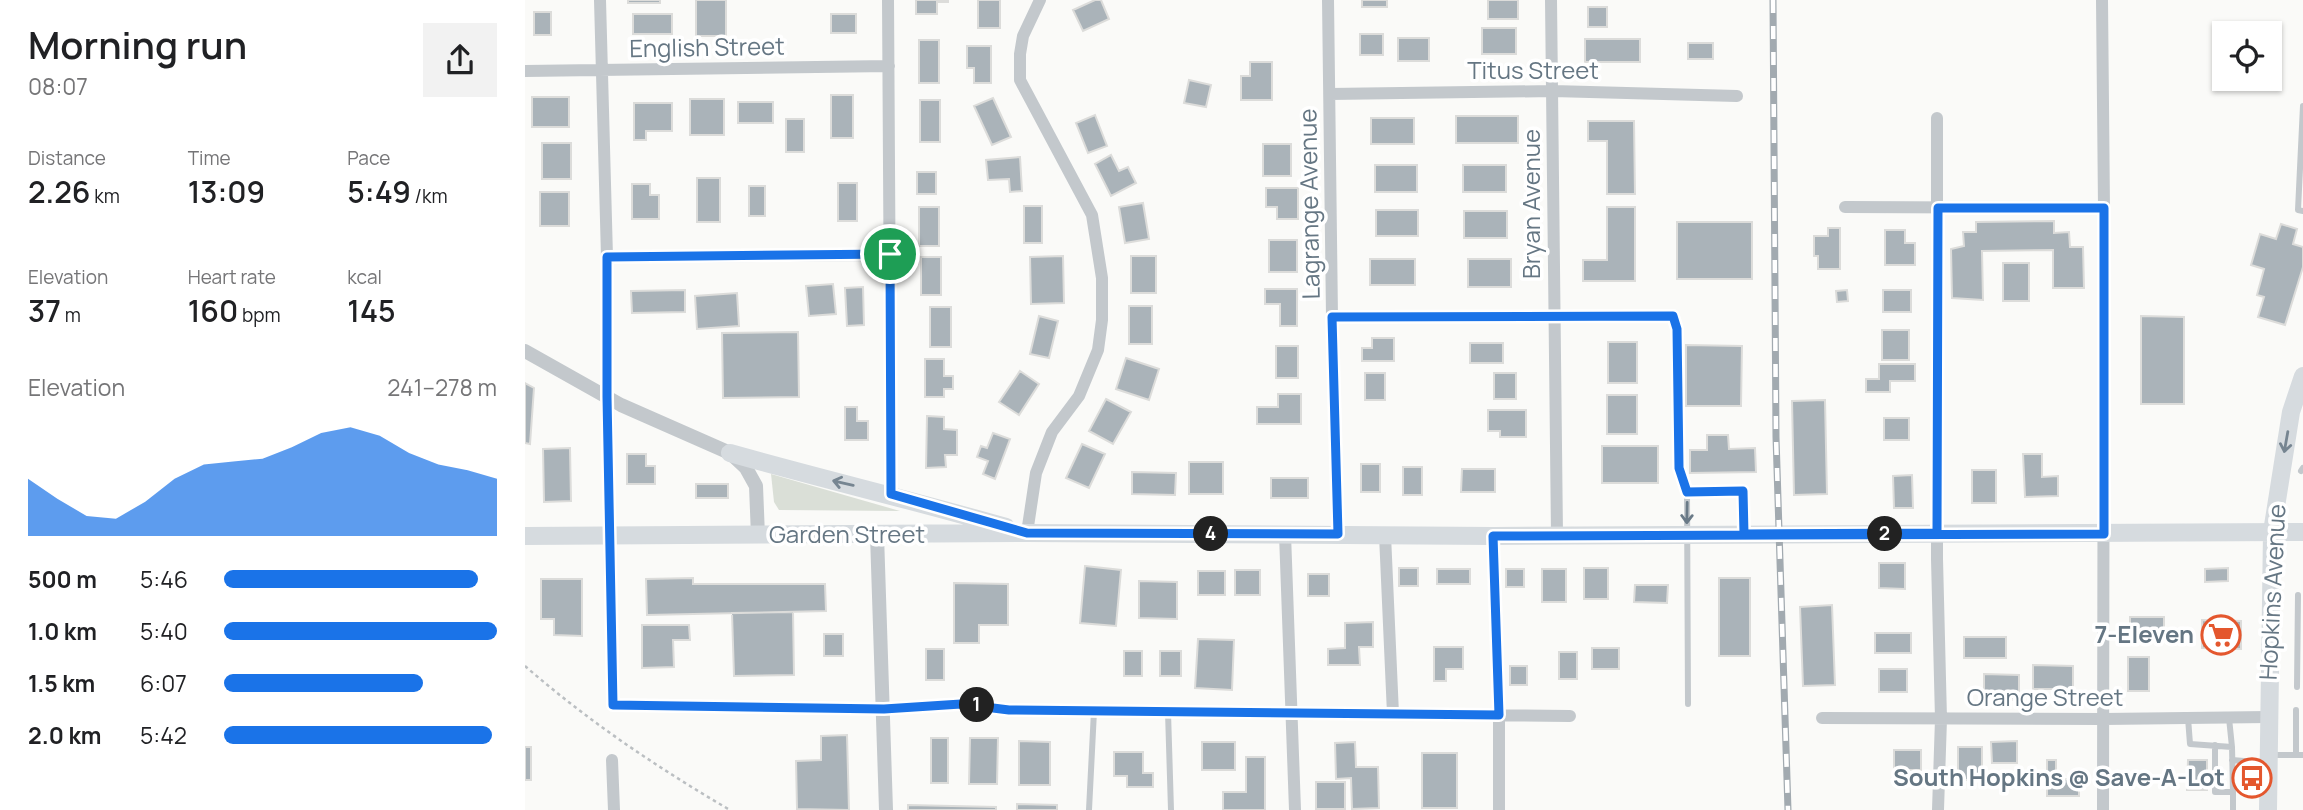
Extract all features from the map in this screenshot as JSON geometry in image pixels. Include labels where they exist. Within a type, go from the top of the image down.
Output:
[{"type":"main road","name":"Hopkins Avenue","points":[[2268,810],[2272,532],[2291,412],[2303,376]]},
{"type":"main road","points":[[730,453],[891,494],[1027,533]]},
{"type":"main road","name":"Garden Street","points":[[525,536],[1027,533],[1493,536],[2303,532]]},
{"type":"street","points":[[600,0],[607,257],[613,705],[884,709],[961,704],[1009,710],[1570,716]]},
{"type":"street","points":[[888,0],[891,494]]},
{"type":"street","points":[[1027,533],[1036,473],[1052,432],[1079,396],[1098,350],[1102,320],[1103,278],[1092,215],[1020,80],[1023,36],[1040,0]]},
{"type":"street","name":"Lagrange Avenue","points":[[1328,0],[1338,534]]},
{"type":"street","name":"Bryan Avenue","points":[[1552,0],[1557,535]]},
{"type":"street","points":[[2102,0],[2103,810]]},
{"type":"street","name":"English Street","points":[[525,71],[889,66]]},
{"type":"street","name":"Titus Street","points":[[1330,94],[1553,91],[1737,96]]},
{"type":"street","points":[[1937,118],[1937,533],[1941,719],[1938,810]]},
{"type":"street","points":[[1845,207],[2104,208]]},
{"type":"street","points":[[607,257],[890,254]]},
{"type":"street","points":[[1332,317],[1673,316]]},
{"type":"street","points":[[525,351],[607,397],[730,453],[746,468],[756,486],[758,536]]},
{"type":"street","points":[[1285,534],[1295,810]]},
{"type":"street","points":[[877,535],[886,810]]},
{"type":"street","points":[[1385,535],[1393,714]]},
{"type":"street","points":[[1493,536],[1499,810]]},
{"type":"street","name":"Orange Street","points":[[1822,718],[2268,717]]},
{"type":"street","points":[[612,760],[614,810]]},
{"type":"lane","points":[[2303,106],[2298,210],[2303,211]]},
{"type":"lane","points":[[1673,316],[1677,329],[1679,468],[1687,492],[1688,704]]},
{"type":"lane","points":[[1687,492],[1743,491],[1744,534]]},
{"type":"lane","points":[[2297,687],[2298,595]]},
{"type":"lane","points":[[2232,760],[2299,755],[2296,710]]},
{"type":"lane","points":[[1089,810],[1094,711]]},
{"type":"lane","points":[[1168,712],[1171,810]]},
{"type":"lane","points":[[2188,718],[2190,744],[2232,747]]},
{"type":"lane","points":[[2229,718],[2233,810]]},
{"type":"lane","points":[[2215,746],[2215,792],[2233,792]]},
{"type":"path","points":[[525,667],[647,758],[730,810]]},
{"type":"shaded area","points":[[771,474],[900,511],[779,510],[774,502]]},
{"type":"building","points":[[628,0],[660,0],[660,3],[628,3]]},
{"type":"building","points":[[696,0],[726,0],[726,36],[696,36]]},
{"type":"building","points":[[916,0],[948,2],[937,2],[937,14],[916,14]]},
{"type":"building","points":[[978,0],[1000,0],[1000,28],[978,28]]},
{"type":"building","points":[[1101,0],[1109,19],[1083,31],[1073,10]]},
{"type":"building","points":[[1362,0],[1387,0],[1387,7],[1362,7]]},
{"type":"building","points":[[1488,0],[1518,0],[1518,19],[1488,19]]},
{"type":"building","points":[[1588,7],[1607,7],[1607,27],[1588,27]]},
{"type":"building","points":[[534,12],[551,12],[551,35],[534,35]]},
{"type":"building","points":[[633,14],[672,14],[672,34],[633,34]]},
{"type":"building","points":[[831,14],[856,14],[856,33],[831,33]]},
{"type":"building","points":[[1482,28],[1516,28],[1516,54],[1482,54]]},
{"type":"building","points":[[1360,34],[1383,34],[1383,55],[1360,55]]},
{"type":"building","points":[[1398,38],[1429,38],[1429,61],[1398,61]]},
{"type":"building","points":[[1585,39],[1640,39],[1640,62],[1585,62]]},
{"type":"building","points":[[919,40],[939,40],[939,83],[919,83]]},
{"type":"building","points":[[1688,43],[1713,43],[1713,59],[1688,59]]},
{"type":"building","points":[[967,46],[991,46],[991,83],[974,83],[974,68],[967,68]]},
{"type":"building","points":[[1250,62],[1272,62],[1272,100],[1241,100],[1241,76],[1250,76]]},
{"type":"building","points":[[1189,80],[1211,85],[1206,107],[1184,103]]},
{"type":"building","points":[[831,95],[853,95],[853,138],[831,138]]},
{"type":"building","points":[[532,97],[569,97],[569,127],[532,127]]},
{"type":"building","points":[[993,98],[1011,137],[992,145],[974,106]]},
{"type":"building","points":[[690,99],[724,99],[724,135],[690,135]]},
{"type":"building","points":[[920,100],[940,100],[940,142],[920,142]]},
{"type":"building","points":[[738,102],[773,102],[773,123],[738,123]]},
{"type":"building","points":[[634,103],[672,103],[672,131],[646,131],[646,140],[634,140]]},
{"type":"building","points":[[1095,115],[1107,146],[1088,153],[1076,123]]},
{"type":"building","points":[[1456,116],[1518,116],[1518,143],[1456,143]]},
{"type":"building","points":[[1371,118],[1414,118],[1414,144],[1371,144]]},
{"type":"building","points":[[786,119],[804,119],[804,152],[786,152]]},
{"type":"building","points":[[1588,121],[1634,121],[1635,194],[1607,194],[1607,141],[1588,141]]},
{"type":"building","points":[[542,143],[571,143],[571,179],[542,179]]},
{"type":"building","points":[[1263,144],[1291,144],[1291,176],[1263,176]]},
{"type":"building","points":[[1111,155],[1119,171],[1128,167],[1136,183],[1111,196],[1095,164]]},
{"type":"building","points":[[1020,157],[1022,191],[1010,192],[1009,179],[988,180],[986,160]]},
{"type":"building","points":[[1375,165],[1417,165],[1417,192],[1375,192]]},
{"type":"building","points":[[1463,165],[1506,165],[1506,192],[1463,192]]},
{"type":"building","points":[[917,172],[936,172],[936,194],[917,194]]},
{"type":"building","points":[[697,178],[720,178],[720,222],[697,222]]},
{"type":"building","points":[[838,183],[857,183],[857,221],[838,221]]},
{"type":"building","points":[[632,184],[650,184],[650,195],[659,195],[659,219],[632,219]]},
{"type":"building","points":[[749,186],[765,186],[765,216],[749,216]]},
{"type":"building","points":[[1266,188],[1298,188],[1298,219],[1277,219],[1277,207],[1266,207]]},
{"type":"building","points":[[540,192],[569,192],[569,226],[540,226]]},
{"type":"building","points":[[1143,203],[1149,239],[1125,243],[1119,207]]},
{"type":"building","points":[[1024,206],[1042,206],[1042,243],[1024,243]]},
{"type":"building","points":[[919,207],[939,207],[939,246],[919,246]]},
{"type":"building","points":[[1607,207],[1635,207],[1635,281],[1583,281],[1583,260],[1607,260]]},
{"type":"building","points":[[1376,210],[1418,210],[1418,236],[1376,236]]},
{"type":"building","points":[[1464,211],[1507,211],[1507,238],[1464,238]]},
{"type":"building","points":[[2054,221],[2054,233],[2069,232],[2070,247],[2083,247],[2084,288],[2053,288],[2053,250],[1982,251],[1983,300],[1952,298],[1951,249],[1964,246],[1963,232],[1976,232],[1976,222]]},
{"type":"building","points":[[1677,222],[1752,222],[1752,279],[1677,279]]},
{"type":"building","points":[[2281,224],[2297,229],[2293,244],[2303,247],[2303,267],[2285,325],[2258,317],[2264,297],[2257,295],[2264,269],[2251,265],[2260,234],[2276,239]]},
{"type":"building","points":[[1828,228],[1840,228],[1840,269],[1818,269],[1818,256],[1814,256],[1814,236],[1828,236]]},
{"type":"building","points":[[1885,230],[1905,230],[1905,243],[1915,243],[1915,265],[1885,265]]},
{"type":"building","points":[[1269,240],[1297,240],[1297,272],[1269,272]]},
{"type":"building","points":[[1063,256],[1064,303],[1031,304],[1030,257]]},
{"type":"building","points":[[1131,256],[1156,256],[1156,293],[1131,293]]},
{"type":"building","points":[[921,257],[941,257],[941,295],[921,295]]},
{"type":"building","points":[[1370,259],[1415,259],[1415,285],[1370,285]]},
{"type":"building","points":[[1468,259],[1511,259],[1511,287],[1468,287]]},
{"type":"building","points":[[2003,263],[2029,263],[2029,301],[2003,301]]},
{"type":"building","points":[[833,284],[836,314],[809,316],[806,286]]},
{"type":"building","points":[[863,287],[864,325],[847,326],[845,288]]},
{"type":"building","points":[[1265,289],[1297,289],[1297,326],[1280,326],[1280,304],[1265,304]]},
{"type":"building","points":[[685,290],[685,312],[632,313],[631,291]]},
{"type":"building","points":[[1847,290],[1848,301],[1837,302],[1836,291]]},
{"type":"building","points":[[1883,290],[1911,290],[1911,312],[1883,312]]},
{"type":"building","points":[[737,293],[739,326],[697,329],[695,296]]},
{"type":"building","points":[[1129,306],[1152,306],[1152,344],[1129,344]]},
{"type":"building","points":[[930,307],[951,307],[951,347],[930,347]]},
{"type":"building","points":[[1039,316],[1058,321],[1049,358],[1030,354]]},
{"type":"building","points":[[2141,316],[2184,317],[2184,404],[2141,404]]},
{"type":"building","points":[[1882,330],[1909,330],[1909,360],[1882,360]]},
{"type":"building","points":[[798,332],[799,397],[723,398],[722,333]]},
{"type":"building","points":[[1372,338],[1394,338],[1394,361],[1362,361],[1362,348],[1372,348]]},
{"type":"building","points":[[1608,342],[1637,342],[1637,383],[1608,383]]},
{"type":"building","points":[[1470,343],[1503,343],[1503,363],[1470,363]]},
{"type":"building","points":[[1686,345],[1742,346],[1741,406],[1686,406]]},
{"type":"building","points":[[1276,346],[1298,346],[1298,378],[1276,378]]},
{"type":"building","points":[[1126,358],[1159,369],[1149,400],[1116,389]]},
{"type":"building","points":[[925,359],[944,359],[944,376],[953,376],[953,389],[944,389],[944,397],[925,397]]},
{"type":"building","points":[[1879,364],[1915,364],[1915,381],[1890,381],[1890,392],[1866,392],[1866,379],[1879,379]]},
{"type":"building","points":[[1020,371],[1039,384],[1019,415],[999,402]]},
{"type":"building","points":[[1365,373],[1385,373],[1385,400],[1365,400]]},
{"type":"building","points":[[1494,373],[1516,373],[1516,399],[1494,399]]},
{"type":"building","points":[[525,383],[534,388],[530,444],[525,443]]},
{"type":"building","points":[[1278,394],[1301,394],[1301,424],[1257,424],[1257,407],[1278,407]]},
{"type":"building","points":[[1607,395],[1637,395],[1637,434],[1607,434]]},
{"type":"building","points":[[1106,399],[1131,412],[1113,444],[1089,431]]},
{"type":"building","points":[[1825,400],[1827,494],[1794,495],[1792,401]]},
{"type":"building","points":[[845,407],[857,407],[857,421],[868,421],[868,440],[845,440]]},
{"type":"building","points":[[1488,410],[1526,410],[1526,437],[1500,437],[1500,431],[1488,431]]},
{"type":"building","points":[[927,416],[944,417],[944,429],[957,430],[957,455],[945,455],[946,467],[926,468]]},
{"type":"building","points":[[1884,418],[1909,418],[1909,440],[1884,440]]},
{"type":"building","points":[[993,433],[1010,439],[995,479],[983,474],[988,461],[977,457],[981,446],[987,448]]},
{"type":"building","points":[[1707,435],[1728,435],[1729,449],[1755,448],[1756,472],[1690,473],[1690,450],[1707,450]]},
{"type":"building","points":[[1082,444],[1105,454],[1089,488],[1066,478]]},
{"type":"building","points":[[1602,446],[1658,446],[1658,483],[1602,483]]},
{"type":"building","points":[[570,448],[571,501],[544,502],[543,449]]},
{"type":"building","points":[[627,454],[646,454],[646,466],[655,466],[655,484],[627,484]]},
{"type":"building","points":[[2023,454],[2042,454],[2042,477],[2058,476],[2058,496],[2025,497]]},
{"type":"building","points":[[1189,462],[1223,462],[1223,494],[1189,494]]},
{"type":"building","points":[[1361,464],[1380,464],[1380,492],[1361,492]]},
{"type":"building","points":[[1403,467],[1422,467],[1422,495],[1403,495]]},
{"type":"building","points":[[1462,469],[1495,469],[1495,492],[1461,492]]},
{"type":"building","points":[[1972,470],[1996,470],[1996,503],[1972,503]]},
{"type":"building","points":[[1132,472],[1176,473],[1175,495],[1132,494]]},
{"type":"building","points":[[1912,475],[1913,508],[1894,508],[1893,476]]},
{"type":"building","points":[[1271,478],[1308,478],[1308,498],[1271,498]]},
{"type":"building","points":[[696,484],[728,484],[728,498],[696,498]]},
{"type":"building","points":[[1879,563],[1905,563],[1905,589],[1879,588]]},
{"type":"building","points":[[1085,566],[1121,570],[1116,626],[1080,623]]},
{"type":"building","points":[[1399,568],[1418,568],[1418,586],[1399,586]]},
{"type":"building","points":[[1584,568],[1608,568],[1608,599],[1584,599]]},
{"type":"building","name":"7-Eleven","points":[[2228,568],[2228,581],[2205,582],[2205,569]]},
{"type":"building","points":[[1437,569],[1470,569],[1470,584],[1437,584]]},
{"type":"building","points":[[1506,569],[1524,569],[1524,587],[1506,587]]},
{"type":"building","points":[[1542,569],[1566,569],[1566,602],[1542,602]]},
{"type":"building","points":[[1235,570],[1260,570],[1260,595],[1235,595]]},
{"type":"building","points":[[1198,571],[1225,571],[1225,595],[1198,595]]},
{"type":"building","points":[[1308,574],[1329,574],[1329,596],[1308,596]]},
{"type":"building","points":[[693,578],[693,584],[825,584],[826,611],[647,615],[646,579]]},
{"type":"building","points":[[1719,578],[1750,578],[1750,656],[1719,656]]},
{"type":"building","points":[[541,579],[582,579],[582,636],[554,635],[554,619],[541,619]]},
{"type":"building","points":[[1139,581],[1177,582],[1177,619],[1139,618]]},
{"type":"building","points":[[954,583],[1008,584],[1008,625],[979,625],[979,643],[954,643]]},
{"type":"building","points":[[1635,585],[1668,585],[1667,603],[1634,602]]},
{"type":"building","points":[[1832,605],[1835,685],[1803,686],[1800,607]]},
{"type":"building","points":[[793,612],[794,675],[734,676],[732,613]]},
{"type":"building","points":[[2130,617],[2164,617],[2164,639],[2130,638]]},
{"type":"building","name":"7-Eleven","points":[[2202,620],[2241,621],[2241,649],[2202,648]]},
{"type":"building","points":[[1373,622],[1373,647],[1359,647],[1360,665],[1328,665],[1328,649],[1345,648],[1345,623]]},
{"type":"building","points":[[642,625],[689,625],[690,640],[673,640],[674,667],[642,668]]},
{"type":"building","points":[[1875,633],[1911,633],[1911,653],[1875,653]]},
{"type":"building","points":[[824,634],[843,634],[843,656],[824,656]]},
{"type":"building","points":[[1964,637],[2006,637],[2006,658],[1964,658]]},
{"type":"building","points":[[1198,639],[1234,640],[1232,690],[1195,688]]},
{"type":"building","points":[[1434,647],[1463,647],[1463,669],[1446,669],[1446,681],[1434,681]]},
{"type":"building","points":[[1592,648],[1619,648],[1619,669],[1592,669]]},
{"type":"building","points":[[926,649],[944,649],[944,680],[926,680]]},
{"type":"building","points":[[1124,651],[1142,651],[1142,676],[1124,676]]},
{"type":"building","points":[[1160,651],[1181,651],[1181,676],[1160,676]]},
{"type":"building","points":[[1559,652],[1577,652],[1577,679],[1559,679]]},
{"type":"building","points":[[2128,657],[2149,657],[2149,691],[2128,691]]},
{"type":"building","points":[[2033,665],[2073,666],[2073,689],[2033,689]]},
{"type":"building","points":[[1510,666],[1527,666],[1527,685],[1510,685]]},
{"type":"building","points":[[1879,669],[1907,669],[1907,692],[1879,692]]},
{"type":"building","points":[[1984,674],[2019,675],[2019,700],[1984,700]]},
{"type":"building","points":[[847,735],[849,810],[797,809],[796,761],[821,760],[821,736]]},
{"type":"building","points":[[931,738],[948,738],[948,783],[931,783]]},
{"type":"building","points":[[970,738],[998,738],[997,784],[969,784]]},
{"type":"building","points":[[1019,741],[1050,742],[1050,785],[1019,785]]},
{"type":"building","points":[[2017,741],[2017,763],[1992,763],[1991,742]]},
{"type":"building","points":[[1202,742],[1235,742],[1235,770],[1202,770]]},
{"type":"building","points":[[1355,742],[1356,767],[1378,767],[1379,808],[1352,809],[1351,778],[1336,779],[1335,743]]},
{"type":"building","points":[[525,747],[531,747],[531,780],[525,780]]},
{"type":"building","points":[[1958,747],[1982,747],[1982,780],[1958,780]]},
{"type":"building","points":[[1894,750],[1921,750],[1921,770],[1894,770]]},
{"type":"building","points":[[1114,752],[1143,752],[1143,773],[1153,773],[1153,787],[1127,787],[1127,776],[1114,776]]},
{"type":"building","points":[[1422,753],[1457,753],[1457,808],[1422,808]]},
{"type":"building","points":[[1246,757],[1265,757],[1265,810],[1223,810],[1223,792],[1246,792]]},
{"type":"building","points":[[2047,760],[2056,760],[2056,779],[2079,779],[2079,796],[2047,796]]},
{"type":"building","points":[[2188,760],[2207,760],[2207,790],[2187,790]]},
{"type":"building","points":[[1316,782],[1345,782],[1345,809],[1316,809]]},
{"type":"building","points":[[1017,804],[1057,805],[1057,810],[1017,810]]},
{"type":"building","points":[[908,805],[996,807],[996,810],[908,810]]},
{"type":"railway","points":[[1773,0],[1776,437],[1788,810]]},
{"type":"place","name":"7-Eleven","points":[[2221,635]]},
{"type":"place","name":"South Hopkins @ Save-A-Lot","points":[[2252,778]]},
{"type":"route","points":[[1938,208],[2104,208],[2104,534],[1493,536],[1499,715],[1009,710],[961,704],[884,709],[613,705],[607,257],[890,254],[891,494],[1027,533],[1338,534],[1332,317],[1673,316],[1677,329],[1679,468],[1687,492],[1743,491],[1744,534],[1937,533],[1938,208]]}]
